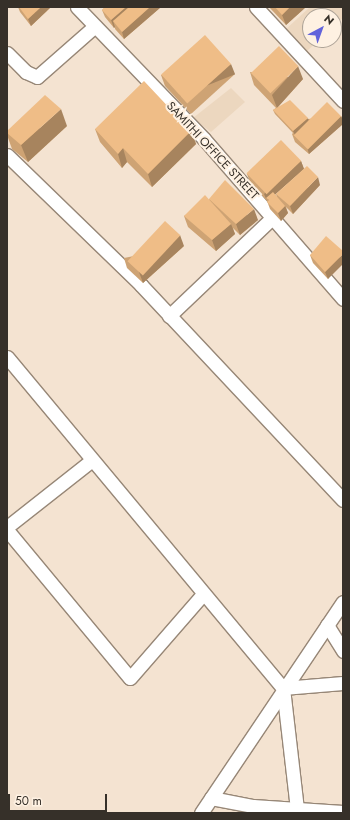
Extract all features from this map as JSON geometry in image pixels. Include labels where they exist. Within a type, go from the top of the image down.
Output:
[{"type":"street","name":"SAMITHI OFFICE STREET","points":[[77,7],[204,139],[343,299]]},
{"type":"street","points":[[256,7],[343,101]]},
{"type":"street","points":[[7,53],[26,72],[37,77],[95,26]]},
{"type":"street","points":[[8,157],[169,316],[343,500]]},
{"type":"street","points":[[169,316],[273,218]]},
{"type":"street","points":[[7,357],[203,594],[283,688],[297,809]]},
{"type":"street","points":[[7,527],[92,460]]},
{"type":"street","points":[[7,530],[130,678],[203,594]]},
{"type":"street","points":[[201,813],[283,688],[343,602]]},
{"type":"street","points":[[327,625],[343,651]]},
{"type":"street","points":[[283,688],[343,683]]},
{"type":"street","points":[[210,798],[253,806],[343,812]]},
{"type":"shaded area","points":[[343,7],[343,18],[342,19],[342,8],[309,8]]},
{"type":"shaded area","points":[[302,14],[302,46],[286,29]]},
{"type":"shaded area","points":[[231,88],[245,102],[211,132],[193,118]]},
{"type":"building","points":[[19,7],[41,7],[28,19]]},
{"type":"building","points":[[105,7],[126,7],[111,20],[102,10]]},
{"type":"building","points":[[129,7],[150,7],[122,32],[113,21]]},
{"type":"building","points":[[275,7],[290,7],[282,15]]},
{"type":"building","points":[[205,35],[231,64],[187,103],[161,74]]},
{"type":"building","points":[[279,46],[298,66],[270,93],[251,73]]},
{"type":"building","points":[[144,81],[191,131],[148,174],[123,148],[118,154],[95,129]]},
{"type":"building","points":[[45,95],[61,109],[21,145],[7,133],[7,131]]},
{"type":"building","points":[[290,100],[308,118],[293,131],[273,110]]},
{"type":"building","points":[[327,102],[341,116],[308,149],[294,135]]},
{"type":"building","points":[[281,140],[301,161],[267,194],[246,173]]},
{"type":"building","points":[[307,166],[318,177],[290,206],[276,194]]},
{"type":"building","points":[[225,180],[254,209],[236,224],[209,199]]},
{"type":"building","points":[[273,192],[285,206],[278,213],[267,202],[269,200],[266,198]]},
{"type":"building","points":[[205,195],[231,224],[212,240],[184,216]]},
{"type":"building","points":[[165,221],[180,235],[143,276],[127,261]]},
{"type":"building","points":[[326,236],[343,251],[343,254],[325,272],[310,255]]}]
